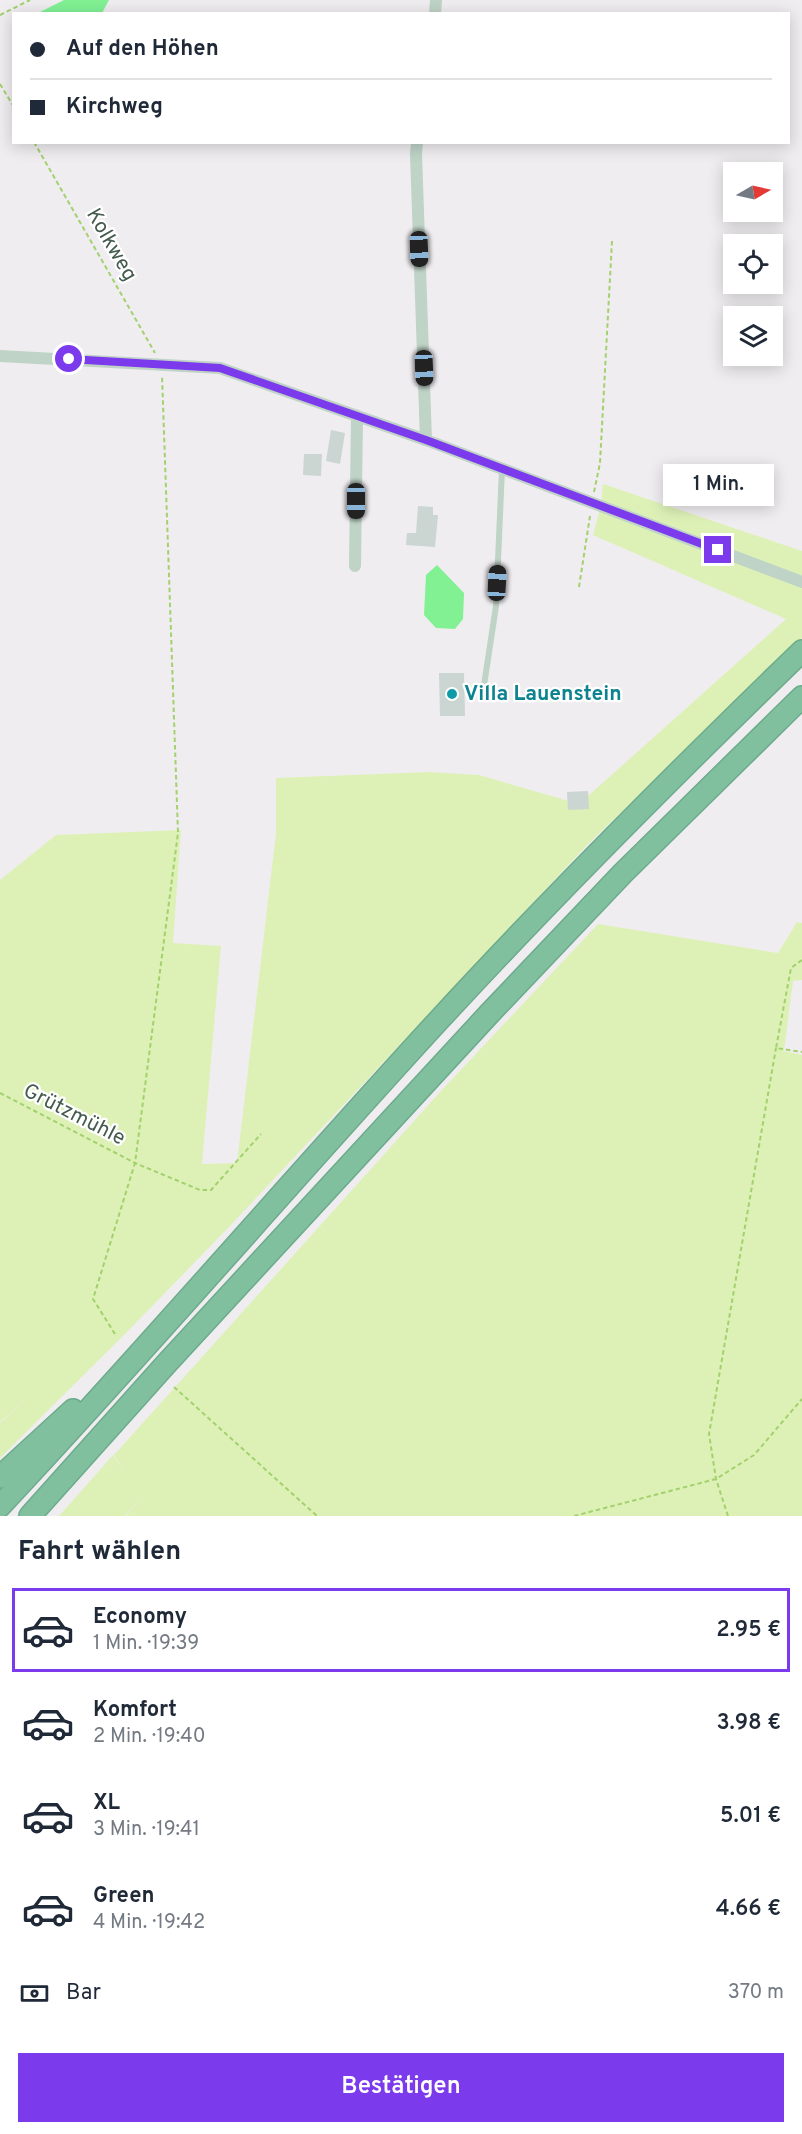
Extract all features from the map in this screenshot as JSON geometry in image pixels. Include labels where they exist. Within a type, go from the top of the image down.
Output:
[{"type":"highway","points":[[0,1506],[440,1019],[607,844],[802,651]]},
{"type":"highway","points":[[30,1516],[167,1363],[489,1014],[623,873],[802,696]]},
{"type":"highway","points":[[0,1477],[72,1411],[100,1396]]},
{"type":"street","points":[[417,144],[426,440]]},
{"type":"street","points":[[0,356],[220,368],[426,440],[802,582]]},
{"type":"street","points":[[356,566],[357,416]]},
{"type":"lane","points":[[483,692],[496,606],[502,468]]},
{"type":"path","points":[[0,15],[30,0]]},
{"type":"path","points":[[0,84],[12,104]]},
{"type":"path","name":"Kolkweg","points":[[35,144],[161,363]]},
{"type":"path","points":[[579,587],[600,463],[612,241]]},
{"type":"path","points":[[115,1334],[93,1299],[135,1163],[178,832],[161,363]]},
{"type":"path","points":[[728,1516],[716,1479],[709,1434],[791,968],[802,960]]},
{"type":"path","points":[[776,1048],[802,1052]]},
{"type":"path","name":"Grützmühle","points":[[0,1093],[135,1163],[205,1191],[211,1190],[261,1134]]},
{"type":"path","points":[[174,1387],[317,1516]]},
{"type":"path","points":[[574,1516],[716,1479],[754,1455],[802,1400]]},
{"type":"shaded area","points":[[64,0],[109,0],[103,12],[40,12]]},
{"type":"shaded area","points":[[603,484],[802,551],[802,638],[588,844],[229,1227],[0,1458],[0,1423],[30,1396],[0,1422],[0,880],[56,835],[181,830],[173,943],[221,946],[202,1164],[237,1163],[276,833],[276,778],[429,772],[479,775],[579,804],[786,619],[593,535],[601,505]]},
{"type":"shaded area","points":[[437,565],[464,593],[463,619],[455,629],[436,628],[424,615],[426,575]]},
{"type":"shaded area","points":[[797,922],[802,923],[802,980],[793,981],[784,1051],[802,1055],[802,1516],[126,1516],[141,1498],[125,1516],[59,1516],[113,1455],[124,1471],[114,1455],[440,1092],[598,924],[778,953]]},
{"type":"building","points":[[331,430],[345,433],[340,464],[326,461]]},
{"type":"building","points":[[304,454],[322,454],[321,476],[303,475]]},
{"type":"building","points":[[418,506],[433,507],[433,515],[438,515],[435,547],[406,545],[407,533],[416,533]]},
{"type":"building","name":"Villa Lauenstein","points":[[439,673],[464,673],[465,716],[440,716]]},
{"type":"building","points":[[588,791],[589,809],[568,810],[567,792]]},
{"type":"place","name":"Villa Lauenstein","points":[[452,694]]},
{"type":"route","points":[[69,359],[220,368],[426,440],[718,550]]}]
